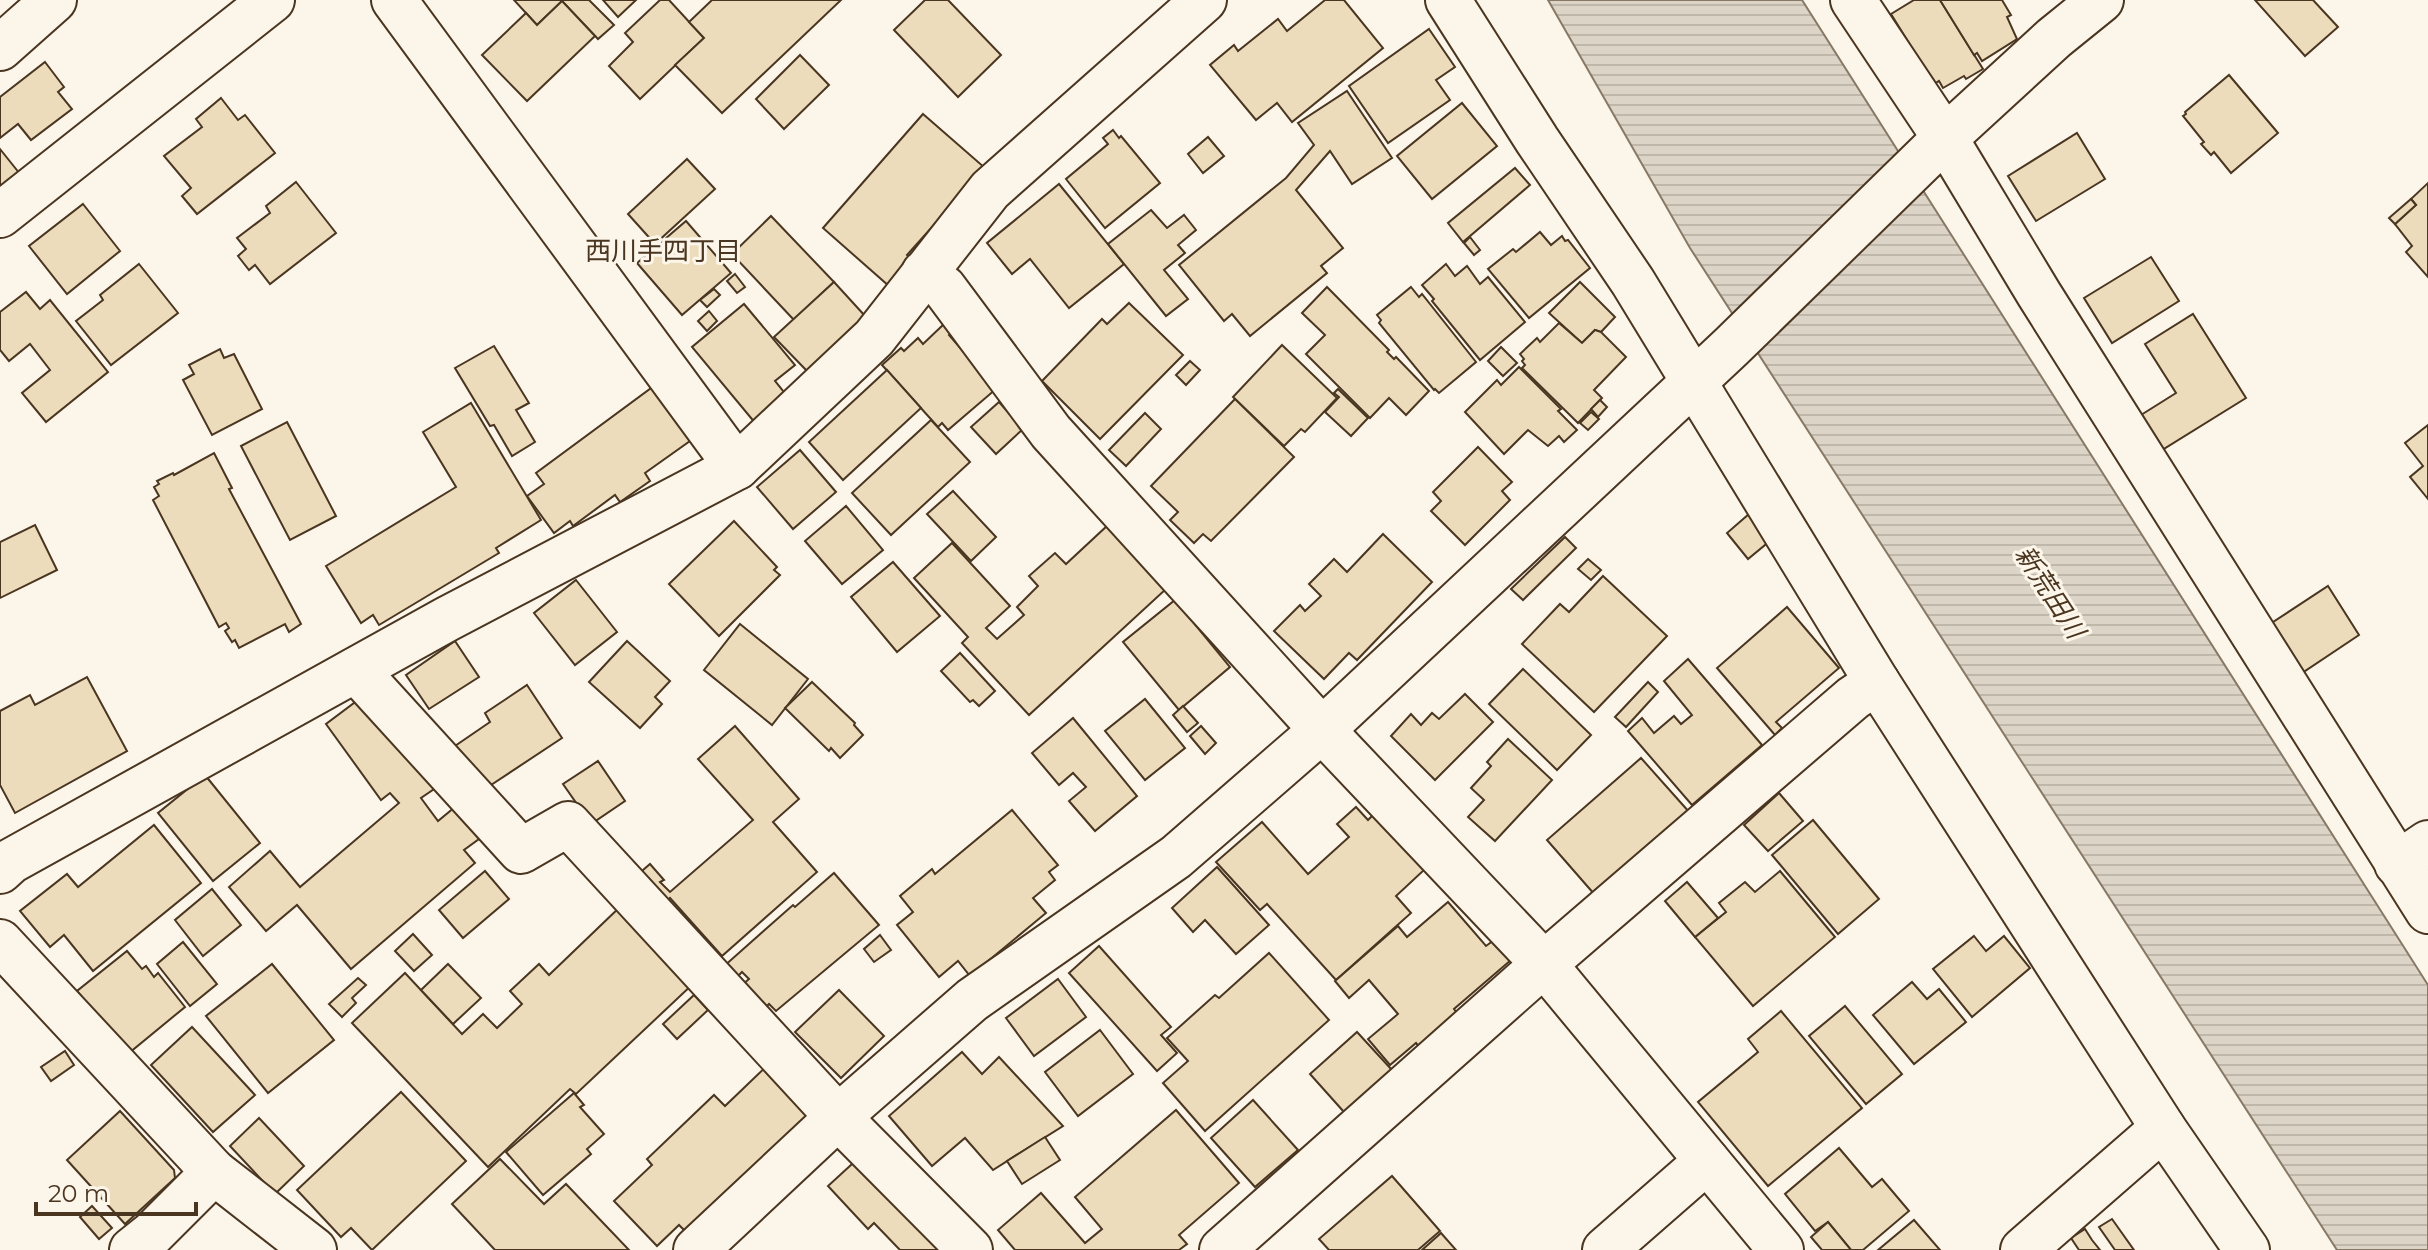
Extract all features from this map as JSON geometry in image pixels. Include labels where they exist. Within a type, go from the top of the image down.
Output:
[{"type":"street","points":[[0,48],[54,0]]},
{"type":"street","points":[[0,215],[272,0]]},
{"type":"street","points":[[394,0],[737,467]]},
{"type":"street","points":[[0,871],[25,853],[447,619],[737,467],[874,338],[990,190],[1204,0]]},
{"type":"street","points":[[1448,0],[1633,282],[1877,682],[2163,1128],[2247,1250]]},
{"type":"street","points":[[1853,0],[1935,149],[2039,294],[2413,853],[2428,911]]},
{"type":"street","points":[[696,1250],[838,1117],[972,1000],[1176,857],[1322,730],[1731,347],[1935,149],[2054,38],[2101,0]]},
{"type":"street","points":[[924,273],[944,288],[1051,432],[1322,730],[1544,964],[1781,1250]]},
{"type":"street","points":[[356,670],[521,851],[568,824],[838,1117],[970,1250]]},
{"type":"street","points":[[1222,1250],[1544,964],[1853,698],[1877,682]]},
{"type":"street","points":[[0,942],[214,1172],[314,1250]]},
{"type":"street","points":[[2023,1250],[2163,1128]]},
{"type":"street","points":[[1605,1250],[1707,1161]]},
{"type":"street","points":[[132,1250],[214,1172]]},
{"type":"water","name":"新荒田川","points":[[1548,0],[1802,0],[2428,985],[2428,1250],[2337,1250],[1690,248]]},
{"type":"building","points":[[514,0],[561,0],[562,1],[537,25]]},
{"type":"building","points":[[561,0],[589,0],[614,25],[598,39]]},
{"type":"building","points":[[603,0],[636,0],[618,17]]},
{"type":"building","points":[[660,0],[669,0],[704,38],[640,99],[609,66],[633,42],[625,33]]},
{"type":"building","points":[[712,0],[841,0],[722,113],[675,65],[704,38],[689,22]]},
{"type":"building","points":[[925,0],[948,0],[1001,55],[958,97],[894,30]]},
{"type":"building","points":[[1325,0],[1344,0],[1383,48],[1292,122],[1277,103],[1256,120],[1210,65],[1234,45],[1238,51],[1278,19],[1287,31]]},
{"type":"building","points":[[1914,0],[1940,0],[1983,69],[1943,88],[1939,81],[1934,84],[1891,14]]},
{"type":"building","points":[[1940,0],[2002,0],[2011,15],[2007,17],[2017,39],[1982,61],[1977,53],[1974,55]]},
{"type":"building","points":[[2255,0],[2313,0],[2338,27],[2305,56]]},
{"type":"building","points":[[562,1],[595,36],[527,101],[482,55],[526,13],[537,25]]},
{"type":"building","points":[[1429,29],[1455,67],[1436,80],[1450,100],[1388,143],[1349,86]]},
{"type":"building","points":[[800,55],[829,85],[784,129],[756,99]]},
{"type":"building","points":[[45,62],[64,87],[58,92],[72,109],[31,140],[18,124],[0,138],[0,97]]},
{"type":"building","points":[[2229,75],[2278,133],[2231,173],[2214,152],[2211,155],[2201,144],[2204,142],[2183,116]]},
{"type":"building","points":[[1347,91],[1392,158],[1352,184],[1330,151],[1296,190],[1343,248],[1321,266],[1327,273],[1250,336],[1232,314],[1224,321],[1179,265],[1286,178],[1314,145],[1298,123]]},
{"type":"building","points":[[221,98],[238,120],[245,115],[275,153],[197,214],[182,196],[191,188],[164,156],[202,127],[196,119]]},
{"type":"building","points":[[1462,103],[1497,146],[1432,199],[1397,156]]},
{"type":"building","points":[[923,114],[985,168],[907,255],[912,260],[889,286],[823,228]]},
{"type":"building","points":[[1113,130],[1160,183],[1105,228],[1066,179],[1108,144],[1103,138]]},
{"type":"building","points":[[2077,133],[2105,179],[2036,221],[2008,176]]},
{"type":"building","points":[[1208,137],[1224,156],[1203,173],[1188,154]]},
{"type":"building","points":[[0,149],[20,174],[0,190]]},
{"type":"building","points":[[687,159],[715,189],[655,244],[628,214]]},
{"type":"building","points":[[1515,168],[1530,185],[1463,242],[1448,223]]},
{"type":"building","points":[[296,182],[336,233],[270,284],[255,265],[249,270],[238,256],[246,249],[237,238],[270,213],[266,206]]},
{"type":"building","points":[[2428,183],[2428,277],[2406,252],[2412,246],[2395,224],[2416,205],[2411,199]]},
{"type":"building","points":[[1059,184],[1124,264],[1069,308],[1030,259],[1012,274],[987,243]]},
{"type":"building","points":[[2411,199],[2416,205],[2395,224],[2389,218]]},
{"type":"building","points":[[83,204],[120,251],[67,294],[29,246]]},
{"type":"building","points":[[1151,210],[1167,228],[1184,215],[1196,230],[1178,245],[1185,253],[1164,270],[1188,299],[1166,316],[1108,244]]},
{"type":"building","points":[[771,216],[834,282],[794,320],[732,254]]},
{"type":"building","points":[[686,221],[731,273],[682,315],[637,263]]},
{"type":"building","points":[[1540,232],[1551,245],[1562,236],[1565,241],[1568,240],[1590,268],[1529,318],[1488,269]]},
{"type":"building","points":[[1470,237],[1480,250],[1474,255],[1464,243]]},
{"type":"building","points":[[2151,257],[2179,301],[2112,343],[2084,298]]},
{"type":"building","points":[[139,264],[178,313],[111,365],[76,321],[103,300],[100,295]]},
{"type":"building","points":[[1446,264],[1455,276],[1467,266],[1480,284],[1488,277],[1525,322],[1480,360],[1422,285]]},
{"type":"building","points":[[735,274],[745,287],[737,293],[727,281]]},
{"type":"building","points":[[834,282],[866,317],[808,372],[774,337]]},
{"type":"building","points":[[1580,282],[1615,317],[1601,332],[1595,330],[1582,343],[1549,313]]},
{"type":"building","points":[[1327,287],[1389,350],[1387,352],[1394,359],[1396,357],[1429,391],[1406,415],[1389,398],[1370,418],[1306,354],[1325,335],[1302,313]]},
{"type":"building","points":[[1411,287],[1419,297],[1422,294],[1476,362],[1439,393],[1379,323],[1381,320],[1377,315]]},
{"type":"building","points":[[714,289],[720,295],[707,307],[700,300]]},
{"type":"building","points":[[26,292],[40,309],[50,300],[108,372],[46,422],[22,393],[50,370],[30,344],[9,361],[0,350],[0,312]]},
{"type":"building","points":[[1129,303],[1183,355],[1100,439],[1042,381],[1102,319],[1107,324]]},
{"type":"building","points":[[744,304],[795,365],[775,381],[788,397],[756,424],[692,347]]},
{"type":"building","points":[[709,311],[717,321],[707,331],[698,321]]},
{"type":"building","points":[[2193,314],[2246,398],[2162,450],[2141,415],[2176,393],[2145,344]]},
{"type":"building","points":[[945,323],[952,332],[949,335],[996,389],[948,430],[942,423],[938,427],[882,365],[918,338],[923,344]]},
{"type":"building","points":[[1559,323],[1582,343],[1595,330],[1601,332],[1626,357],[1594,390],[1602,398],[1578,423],[1522,368],[1525,365],[1520,354],[1537,338],[1540,342]]},
{"type":"building","points":[[1282,345],[1337,398],[1305,432],[1301,429],[1284,446],[1233,397]]},
{"type":"building","points":[[494,346],[529,403],[516,410],[535,442],[512,456],[455,368]]},
{"type":"building","points":[[1501,347],[1517,363],[1503,376],[1488,361]]},
{"type":"building","points":[[220,349],[224,358],[234,354],[262,409],[212,435],[183,380],[194,374],[189,365]]},
{"type":"building","points":[[1190,361],[1200,370],[1186,385],[1176,375]]},
{"type":"building","points":[[1519,367],[1561,409],[1558,411],[1577,430],[1564,442],[1559,436],[1548,446],[1528,430],[1504,454],[1465,412],[1497,380],[1501,385]]},
{"type":"building","points":[[887,370],[921,408],[843,480],[809,442]]},
{"type":"building","points":[[658,383],[697,436],[645,473],[650,481],[620,502],[615,495],[573,526],[570,521],[554,533],[527,496],[544,484],[536,473]]},
{"type":"building","points":[[1338,389],[1368,418],[1351,436],[1325,412],[1339,397],[1334,393]]},
{"type":"building","points":[[1235,399],[1294,457],[1211,541],[1203,534],[1194,543],[1170,520],[1178,512],[1151,486]]},
{"type":"building","points":[[1600,400],[1607,407],[1598,417],[1591,409]]},
{"type":"building","points":[[999,402],[1023,429],[996,454],[971,427]]},
{"type":"building","points":[[471,403],[541,520],[496,548],[499,553],[379,625],[373,615],[361,623],[326,566],[456,487],[423,432]]},
{"type":"building","points":[[1591,412],[1599,419],[1588,430],[1580,423]]},
{"type":"building","points":[[1145,413],[1161,429],[1126,466],[1109,450]]},
{"type":"building","points":[[931,420],[970,462],[891,535],[852,493]]},
{"type":"building","points":[[287,422],[336,516],[290,540],[241,446]]},
{"type":"building","points":[[2428,425],[2428,499],[2410,477],[2423,466],[2405,443]]},
{"type":"building","points":[[1478,447],[1512,482],[1502,491],[1510,500],[1465,545],[1431,511],[1441,501],[1433,492]]},
{"type":"building","points":[[800,450],[836,492],[793,529],[757,487]]},
{"type":"building","points":[[214,453],[232,488],[229,489],[301,624],[289,632],[285,624],[239,648],[225,631],[229,628],[226,623],[219,627],[153,500],[159,496],[154,487],[159,484],[157,481]]},
{"type":"building","points":[[953,491],[996,537],[971,561],[927,514]]},
{"type":"building","points":[[846,506],[883,550],[842,584],[805,541]]},
{"type":"building","points":[[1749,514],[1771,540],[1748,559],[1727,533]]},
{"type":"building","points":[[734,521],[777,567],[774,570],[780,575],[719,636],[669,584]]},
{"type":"building","points":[[35,525],[57,570],[0,598],[0,542]]},
{"type":"building","points":[[1108,525],[1166,589],[1029,715],[962,643],[968,637],[914,578],[952,543],[1010,606],[986,628],[997,639],[1024,615],[1017,607],[1038,586],[1029,576],[1055,553],[1066,564]]},
{"type":"building","points":[[1383,534],[1432,582],[1357,660],[1349,653],[1324,679],[1274,631],[1300,605],[1305,611],[1321,596],[1309,584],[1334,559],[1347,572]]},
{"type":"building","points":[[1565,537],[1576,548],[1523,600],[1511,589]]},
{"type":"building","points":[[1588,559],[1601,570],[1591,580],[1578,569]]},
{"type":"building","points":[[893,562],[940,616],[897,652],[851,597]]},
{"type":"building","points":[[1603,576],[1667,636],[1594,712],[1522,644],[1560,604],[1569,612]]},
{"type":"building","points":[[576,580],[617,632],[575,665],[534,613]]},
{"type":"building","points":[[2328,586],[2359,635],[2302,673],[2270,624]]},
{"type":"building","points":[[1175,600],[1230,667],[1179,710],[1123,642]]},
{"type":"building","points":[[1787,607],[1839,668],[1776,722],[1782,728],[1775,735],[1717,668]]},
{"type":"building","points":[[740,624],[808,679],[772,725],[704,670]]},
{"type":"building","points":[[455,641],[479,677],[429,709],[406,675]]},
{"type":"building","points":[[627,641],[670,681],[655,697],[662,704],[640,728],[589,682]]},
{"type":"building","points":[[960,653],[995,691],[979,706],[973,700],[970,702],[941,671]]},
{"type":"building","points":[[1688,659],[1762,745],[1692,805],[1628,731],[1642,718],[1654,733],[1674,716],[1681,724],[1692,715],[1664,681]]},
{"type":"building","points":[[1523,669],[1591,735],[1557,770],[1489,704]]},
{"type":"building","points":[[87,677],[127,751],[15,813],[0,785],[0,711],[30,695],[35,705]]},
{"type":"building","points":[[812,682],[855,723],[863,735],[840,758],[785,708]]},
{"type":"building","points":[[1648,682],[1658,692],[1626,727],[1615,717]]},
{"type":"building","points":[[527,685],[562,738],[485,789],[455,746],[490,722],[485,713]]},
{"type":"building","points":[[370,691],[440,785],[421,798],[438,821],[455,807],[479,839],[464,850],[475,863],[351,969],[297,905],[266,931],[229,887],[270,851],[300,887],[399,803],[390,793],[381,800],[326,724]]},
{"type":"building","points":[[1465,694],[1493,722],[1435,780],[1391,736],[1411,714],[1421,725],[1432,713],[1439,719]]},
{"type":"building","points":[[1145,699],[1185,748],[1145,780],[1105,731]]},
{"type":"building","points":[[1183,706],[1198,723],[1187,732],[1173,715]]},
{"type":"building","points":[[1073,718],[1137,796],[1095,831],[1069,801],[1086,787],[1073,773],[1059,785],[1032,753]]},
{"type":"building","points":[[735,726],[799,799],[773,822],[817,872],[722,956],[670,898],[661,906],[635,877],[650,864],[670,892],[753,820],[698,759]]},
{"type":"building","points":[[1201,726],[1216,743],[1205,754],[1190,736]]},
{"type":"building","points":[[1508,739],[1552,780],[1495,841],[1468,817],[1484,800],[1471,788],[1491,766],[1487,762]]},
{"type":"building","points":[[1641,758],[1690,813],[1595,895],[1547,840]]},
{"type":"building","points":[[598,761],[625,801],[591,824],[563,784]]},
{"type":"building","points":[[205,775],[260,843],[213,881],[158,813]]},
{"type":"building","points":[[1779,793],[1803,821],[1768,851],[1744,825]]},
{"type":"building","points":[[1356,807],[1368,820],[1374,814],[1424,870],[1396,896],[1411,913],[1336,980],[1267,904],[1260,910],[1216,862],[1262,822],[1308,874],[1349,837],[1337,824]]},
{"type":"building","points":[[1012,810],[1058,865],[1049,872],[1055,880],[1033,898],[1046,913],[970,976],[958,961],[939,977],[897,925],[913,912],[900,896],[932,869],[935,874]]},
{"type":"building","points":[[1813,820],[1879,899],[1838,934],[1772,855]]},
{"type":"building","points":[[154,825],[201,883],[93,971],[64,935],[50,947],[20,911],[67,874],[78,887]]},
{"type":"building","points":[[1217,867],[1269,925],[1236,954],[1205,920],[1193,932],[1172,908]]},
{"type":"building","points":[[485,871],[509,899],[463,938],[439,910]]},
{"type":"building","points":[[1780,871],[1835,937],[1753,1006],[1695,937],[1726,912],[1719,903],[1745,882],[1755,892]]},
{"type":"building","points":[[834,873],[879,925],[776,1011],[769,1004],[764,1009],[742,985],[749,979],[742,972],[734,980],[723,967]]},
{"type":"building","points":[[1687,882],[1718,918],[1695,937],[1665,901]]},
{"type":"building","points":[[212,889],[241,925],[203,956],[175,920]]},
{"type":"building","points":[[1448,902],[1486,946],[1494,940],[1511,960],[1454,1009],[1459,1016],[1421,1049],[1416,1043],[1390,1065],[1368,1039],[1398,1014],[1369,980],[1349,998],[1335,981],[1398,926],[1407,937]]},
{"type":"building","points":[[622,905],[695,982],[576,1094],[570,1089],[488,1167],[352,1023],[405,973],[462,1034],[483,1014],[497,1028],[522,1004],[510,991],[539,964],[549,975]]},
{"type":"building","points":[[413,934],[432,955],[414,971],[395,951]]},
{"type":"building","points":[[880,935],[891,950],[874,962],[864,949]]},
{"type":"building","points":[[1974,936],[1986,951],[2004,936],[2030,968],[1972,1017],[1933,969]]},
{"type":"building","points":[[183,942],[217,984],[190,1006],[157,964]]},
{"type":"building","points":[[1099,946],[1171,1027],[1161,1035],[1177,1053],[1157,1071],[1069,973]]},
{"type":"building","points":[[127,951],[142,969],[146,966],[154,977],[158,973],[185,1007],[129,1053],[77,991]]},
{"type":"building","points":[[1269,953],[1329,1020],[1205,1131],[1163,1083],[1188,1061],[1167,1038],[1215,995],[1219,998]]},
{"type":"building","points":[[272,964],[334,1040],[268,1093],[206,1016]]},
{"type":"building","points":[[448,964],[481,998],[453,1024],[421,990]]},
{"type":"building","points":[[358,978],[366,985],[352,998],[356,1003],[342,1017],[329,1004]]},
{"type":"building","points":[[1058,979],[1086,1017],[1034,1056],[1006,1018]]},
{"type":"building","points":[[1912,982],[1927,999],[1939,989],[1966,1022],[1914,1064],[1873,1015]]},
{"type":"building","points":[[839,990],[884,1036],[841,1078],[795,1032]]},
{"type":"building","points":[[694,995],[708,1010],[677,1039],[663,1024]]},
{"type":"building","points":[[1845,1006],[1902,1074],[1866,1104],[1809,1036]]},
{"type":"building","points":[[1781,1011],[1862,1108],[1768,1186],[1698,1102],[1758,1052],[1748,1039]]},
{"type":"building","points":[[192,1027],[255,1095],[213,1132],[151,1065]]},
{"type":"building","points":[[1100,1030],[1133,1074],[1078,1116],[1045,1072]]},
{"type":"building","points":[[1357,1032],[1392,1070],[1344,1112],[1310,1074]]},
{"type":"building","points":[[65,1051],[74,1065],[51,1081],[41,1067]]},
{"type":"building","points":[[962,1052],[982,1074],[999,1057],[1063,1126],[993,1170],[965,1138],[932,1166],[889,1116]]},
{"type":"building","points":[[770,1063],[814,1119],[690,1236],[679,1225],[657,1246],[614,1201],[652,1165],[647,1159],[714,1095],[725,1106]]},
{"type":"building","points":[[401,1092],[466,1161],[372,1250],[351,1228],[341,1237],[297,1190]]},
{"type":"building","points":[[574,1093],[584,1105],[580,1107],[604,1134],[587,1149],[591,1154],[543,1195],[506,1152]]},
{"type":"building","points":[[1253,1100],[1298,1150],[1255,1187],[1211,1138]]},
{"type":"building","points":[[1176,1110],[1239,1183],[1179,1235],[1187,1244],[1179,1250],[1015,1250],[998,1230],[1041,1193],[1085,1243],[1102,1229],[1075,1197]]},
{"type":"building","points":[[120,1111],[174,1170],[175,1178],[125,1224],[67,1160]]},
{"type":"building","points":[[259,1118],[304,1166],[275,1194],[230,1146]]},
{"type":"building","points":[[1045,1137],[1060,1160],[1022,1184],[1007,1161]]},
{"type":"building","points":[[1839,1148],[1872,1187],[1882,1179],[1909,1211],[1863,1250],[1851,1250],[1828,1222],[1815,1231],[1785,1194]]},
{"type":"building","points":[[863,1154],[955,1250],[900,1250],[874,1223],[868,1229],[828,1186]]},
{"type":"building","points":[[500,1159],[544,1204],[566,1184],[629,1250],[495,1250],[452,1204]]},
{"type":"building","points":[[1392,1176],[1440,1231],[1418,1250],[1329,1250],[1319,1239]]},
{"type":"building","points":[[92,1206],[112,1228],[99,1239],[80,1217]]},
{"type":"building","points":[[2112,1219],[2134,1250],[2115,1250],[2099,1227]]},
{"type":"building","points":[[1914,1220],[1940,1250],[1878,1250]]},
{"type":"building","points":[[1828,1222],[1851,1250],[1822,1250],[1811,1237]]},
{"type":"building","points":[[2085,1229],[2100,1250],[2079,1250],[2071,1238]]},
{"type":"building","points":[[1441,1233],[1456,1250],[1422,1250]]},
{"type":"district","name":"西川手四丁目","points":[[663,251]]}]
